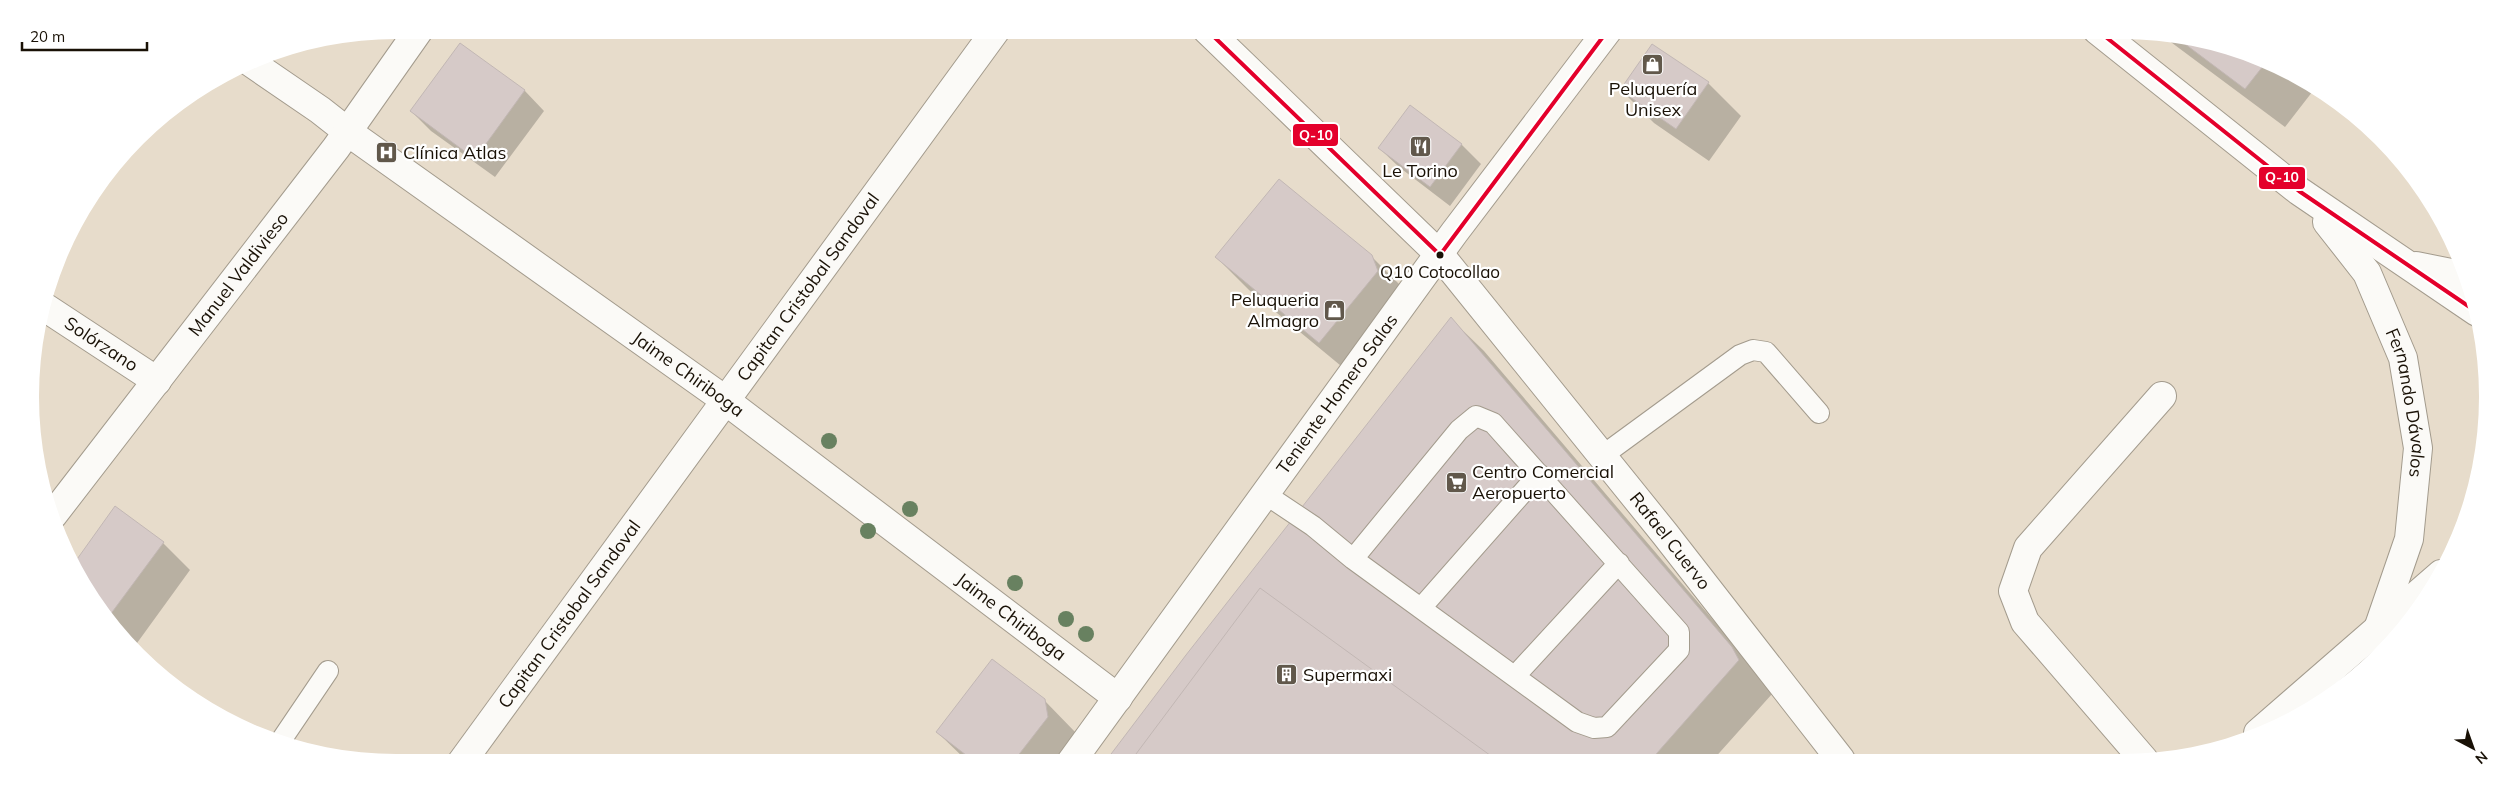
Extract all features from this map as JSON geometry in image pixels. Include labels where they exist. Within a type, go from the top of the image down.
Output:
[{"type":"street","name":"Manuel Valdivieso","points":[[57,509],[348,132],[414,39]]},
{"type":"street","name":"Capitan Cristobal Sandoval","points":[[468,754],[989,39]]},
{"type":"street","name":"Rafael Cuervo","points":[[1216,39],[1440,255],[1602,456],[1836,754]]},
{"type":"street","name":"Teniente Homero Salas","points":[[1076,754],[1440,255],[1601,39]]},
{"type":"street","points":[[2108,39],[2311,201],[2467,306]]},
{"type":"street","name":"Jaime Chiriboga","points":[[257,67],[726,402],[1118,698]]},
{"type":"street","name":"Fernando Dávalos","points":[[2311,201],[2367,273],[2404,358],[2418,448],[2409,539],[2379,626]]},
{"type":"street","points":[[2401,263],[2457,274]]},
{"type":"street","name":"Solórzano","points":[[50,310],[156,381]]},
{"type":"street","points":[[2138,753],[2025,622],[2013,591],[2028,548],[2162,396]]},
{"type":"street","name":"Fernando Dávalos","points":[[2272,721],[2422,590]]},
{"type":"lane","points":[[1602,456],[1715,371],[1740,355],[1753,350],[1766,352],[1819,413]]},
{"type":"lane","points":[[1265,494],[1312,526],[1353,559],[1577,722],[1594,728],[1606,727],[1678,650],[1679,632],[1493,423],[1476,416],[1459,430],[1353,559]]},
{"type":"lane","points":[[1421,608],[1538,474]]},
{"type":"lane","points":[[1515,676],[1619,563]]},
{"type":"lane","points":[[284,736],[328,671]]},
{"type":"building","points":[[460,43],[525,90],[475,159],[410,111]]},
{"type":"building","points":[[1652,44],[1709,82],[1676,129],[1620,90]]},
{"type":"building","points":[[2187,45],[2214,51],[2262,68],[2245,89]]},
{"type":"building","name":"Le Torino","points":[[1410,105],[1462,144],[1430,187],[1378,148]]},
{"type":"building","points":[[1279,179],[1372,255],[1378,271],[1319,343],[1215,257]]},
{"type":"building","name":"Centro Comercial Aeropuerto","points":[[1451,317],[1732,647],[1739,660],[1656,754],[1111,754],[1186,655]]},
{"type":"building","points":[[115,506],[164,542],[112,612],[99,595],[78,558]]},
{"type":"building","name":"Supermaxi","points":[[1260,588],[1488,754],[1136,754]]},
{"type":"building","points":[[992,659],[1045,699],[1048,717],[1019,754],[965,754],[936,732]]},
{"type":"transit line","name":"Q-10","points":[[1216,39],[1440,255],[1601,39]]},
{"type":"transit line","name":"Q-10","points":[[2108,39],[2299,191],[2467,305]]},
{"type":"place","name":"Peluquería Unisex","points":[[1653,64]]},
{"type":"place","name":"Le Torino","points":[[1420,146]]},
{"type":"place","name":"Clínica Atlas","points":[[387,153]]},
{"type":"place","name":"Q10 Cotocollao","points":[[1440,255]]},
{"type":"place","name":"Peluqueria Almagro","points":[[1335,310]]},
{"type":"place","name":"Centro Comercial Aeropuerto","points":[[1456,482]]},
{"type":"place","name":"Supermaxi","points":[[1287,675]]}]
